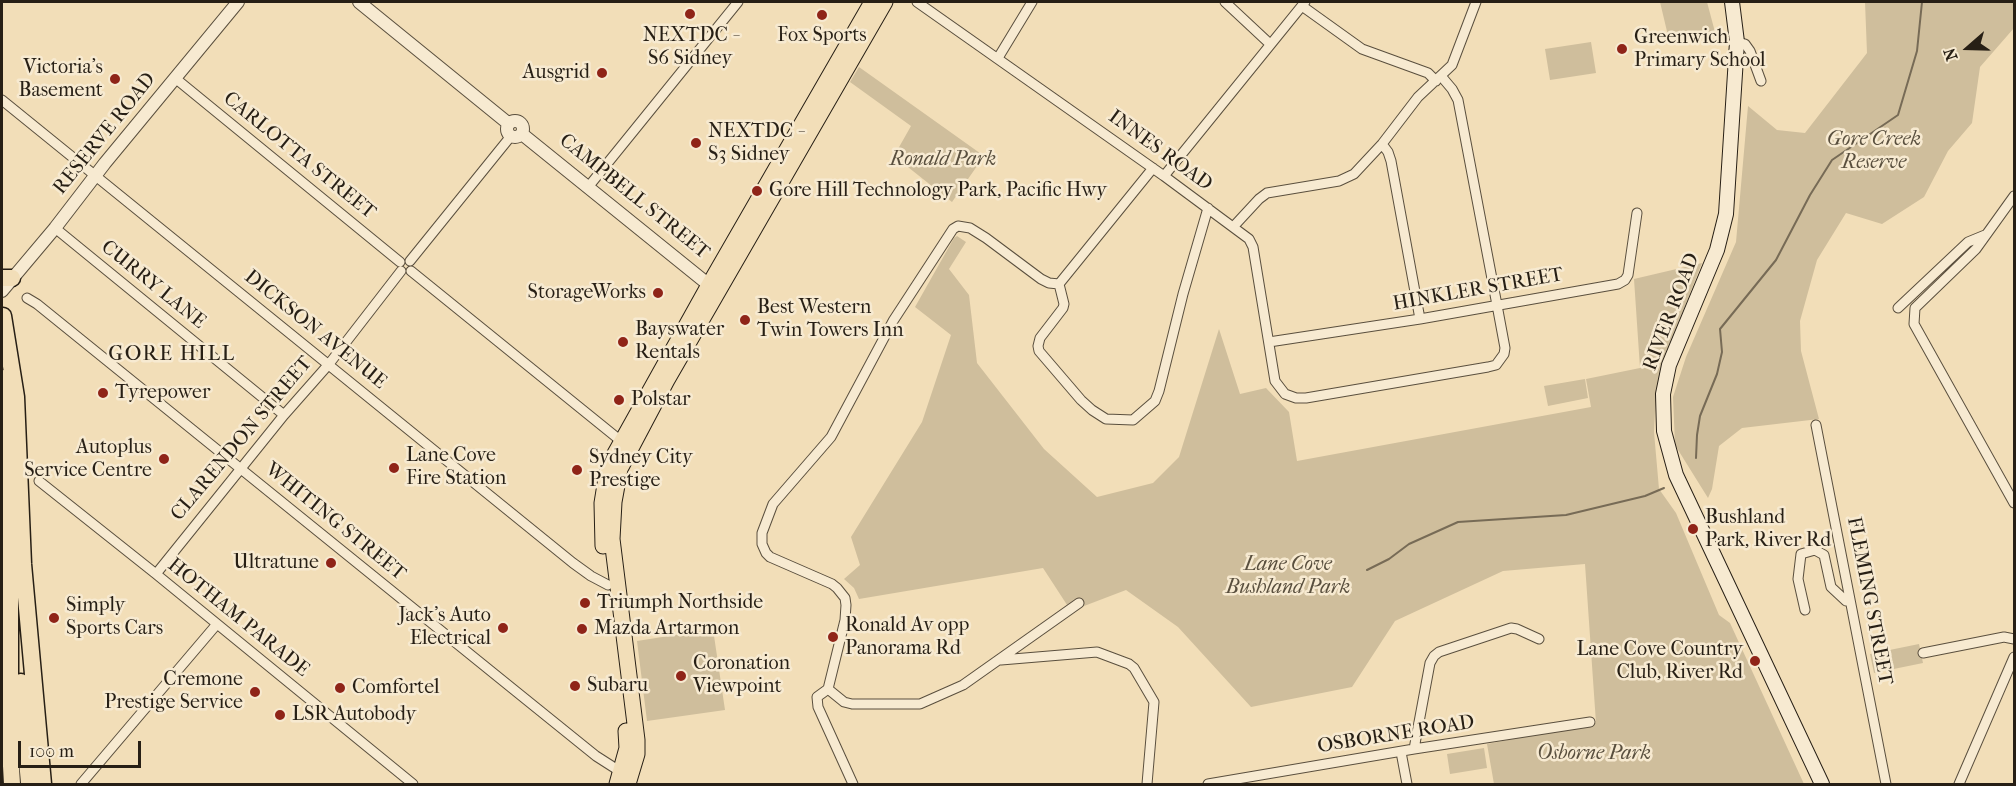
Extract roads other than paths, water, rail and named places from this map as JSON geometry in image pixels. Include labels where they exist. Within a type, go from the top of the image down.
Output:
[{"type":"highway","points":[[3,316],[16,396],[21,532],[43,784]]},
{"type":"highway","points":[[2,378],[9,519],[28,784]]},
{"type":"highway","points":[[9,519],[10,759]]},
{"type":"highway","points":[[2,615],[12,784]]},
{"type":"highway","points":[[36,711],[37,784]]},
{"type":"main road","points":[[622,780],[637,754],[638,740],[612,539],[615,487],[620,470],[714,289],[872,2]]},
{"type":"main road","points":[[622,780],[627,742],[602,537],[602,503],[607,472],[621,441],[885,2]]},
{"type":"main road","name":"RIVER ROAD","points":[[1732,2],[1737,42],[1726,214],[1718,250],[1670,365],[1664,394],[1664,431],[1676,475],[1822,784]]},
{"type":"street","name":"RESERVE ROAD","points":[[5,282],[55,228],[95,175],[238,2]]},
{"type":"street","name":"CAMPBELL STREET","points":[[359,2],[514,131],[589,186],[714,289]]},
{"type":"street","points":[[589,186],[738,2]]},
{"type":"street","name":"INNES ROAD","points":[[917,2],[1153,168],[1249,239],[1253,247],[1275,381],[1285,394],[1296,398],[1306,398],[1496,365],[1501,360],[1504,348],[1497,305]]},
{"type":"street","points":[[998,58],[1032,2]]},
{"type":"street","points":[[1225,2],[1270,44]]},
{"type":"street","points":[[1234,226],[1267,193],[1347,178],[1354,174],[1382,144],[1418,97],[1455,61],[1476,2]]},
{"type":"street","points":[[1164,176],[1304,4],[1362,49],[1439,78],[1452,89],[1458,100],[1497,305]]},
{"type":"street","points":[[1737,42],[1745,44],[1750,51],[1761,81]]},
{"type":"street","name":"CARLOTTA STREET","points":[[175,78],[621,441]]},
{"type":"street","name":"DICKSON AVENUE","points":[[2,100],[573,563],[608,585]]},
{"type":"street","name":"CLARENDON STREET","points":[[156,574],[240,468],[329,364],[514,131]]},
{"type":"street","points":[[1382,144],[1390,160],[1420,319]]},
{"type":"street","points":[[1059,284],[1153,168]]},
{"type":"street","points":[[2014,196],[1976,249],[1915,308],[1914,324],[2014,503]]},
{"type":"street","points":[[1059,284],[1063,308],[1040,338],[1039,351],[1081,400],[1099,416],[1106,419],[1132,420],[1155,401],[1159,391],[1183,294],[1208,208]]},
{"type":"street","name":"HINKLER STREET","points":[[1269,342],[1420,319],[1622,282],[1629,270],[1637,213]]},
{"type":"street","points":[[853,784],[818,707],[818,697],[828,689],[845,620],[845,598],[837,588],[770,558],[766,553],[762,543],[762,533],[773,504],[831,437],[893,321],[953,229],[958,226],[970,228],[1048,284],[1059,284]]},
{"type":"street","name":"CURRY LANE","points":[[55,228],[284,415]]},
{"type":"street","points":[[1898,308],[1968,242],[1986,234]]},
{"type":"street","name":"WHITING STREET","points":[[27,298],[596,756],[622,780]]},
{"type":"street","name":"FLEMING STREET","points":[[1816,425],[1886,784]]},
{"type":"street","name":"HOTHAM PARADE","points":[[39,481],[413,784]]},
{"type":"street","points":[[1805,610],[1798,579],[1801,554],[1815,550],[1824,555],[1831,587],[1846,601],[1850,601]]},
{"type":"street","points":[[828,689],[844,702],[852,704],[920,704],[963,685],[1079,603]]},
{"type":"street","points":[[81,784],[217,624]]},
{"type":"street","points":[[1413,749],[1430,663],[1434,656],[1439,652],[1511,628],[1539,639]]},
{"type":"street","points":[[1923,653],[2004,637],[2014,639]]},
{"type":"street","points":[[999,660],[1097,652],[1134,668],[1154,702],[1147,784]]},
{"type":"street","points":[[1959,784],[2014,657]]},
{"type":"street","name":"OSBORNE ROAD","points":[[1208,784],[1590,722]]},
{"type":"street","points":[[1401,752],[1407,784]]},
{"type":"waterway","points":[[1696,458],[1700,416],[1717,374],[1722,352],[1720,329],[1776,260],[1810,195],[1832,160],[1898,115],[1917,51],[1922,2]]},
{"type":"waterway","points":[[1367,570],[1389,559],[1409,544],[1458,522],[1566,515],[1645,496],[1664,488]]},
{"type":"place","name":"NEXTDC - S6 Sidney","points":[[690,14]]},
{"type":"place","name":"Fox Sports","points":[[822,15]]},
{"type":"place","name":"Greenwich Primary School","points":[[1622,49]]},
{"type":"place","name":"Ausgrid","points":[[602,73]]},
{"type":"place","name":"Victoria's Basement","points":[[115,79]]},
{"type":"place","name":"NEXTDC - S3 Sidney","points":[[696,143]]},
{"type":"place","name":"Gore Hill Technology Park, Pacific Hwy","points":[[757,191]]},
{"type":"place","name":"StorageWorks","points":[[658,293]]},
{"type":"place","name":"Best Western Twin Towers Inn","points":[[745,320]]},
{"type":"place","name":"Bayswater Rentals","points":[[623,342]]},
{"type":"place","name":"Tyrepower","points":[[103,393]]},
{"type":"place","name":"Polstar","points":[[619,400]]},
{"type":"place","name":"Autoplus Service Centre","points":[[164,459]]},
{"type":"place","name":"Lane Cove Fire Station","points":[[394,468]]},
{"type":"place","name":"Sydney City Prestige","points":[[577,470]]},
{"type":"place","name":"Bushland Park, River Rd","points":[[1693,529]]},
{"type":"place","name":"Ultratune","points":[[331,563]]},
{"type":"place","name":"Triumph Northside","points":[[585,603]]},
{"type":"place","name":"Simply Sports Cars","points":[[54,618]]},
{"type":"place","name":"Jack's Auto Electrical","points":[[503,628]]},
{"type":"place","name":"Mazda Artarmon","points":[[582,629]]},
{"type":"place","name":"Ronald Av opp Panorama Rd","points":[[833,637]]},
{"type":"place","name":"Lane Cove Country Club, River Rd","points":[[1755,661]]},
{"type":"place","name":"Coronation Viewpoint","points":[[681,676]]},
{"type":"place","name":"Subaru","points":[[575,686]]},
{"type":"place","name":"Comfortel","points":[[340,688]]},
{"type":"place","name":"Cremone Prestige Service","points":[[255,692]]},
{"type":"place","name":"LSR Autobody","points":[[280,715]]},
{"type":"district","name":"GORE HILL","points":[[172,355]]},
{"type":"park label","name":"Gore Creek Reserve","points":[[1874,152]]},
{"type":"park label","name":"Ronald Park","points":[[943,160]]},
{"type":"park label","name":"Lane Cove Bushland Park","points":[[1288,576]]},
{"type":"park label","name":"Osborne Park","points":[[1594,754]]}]
